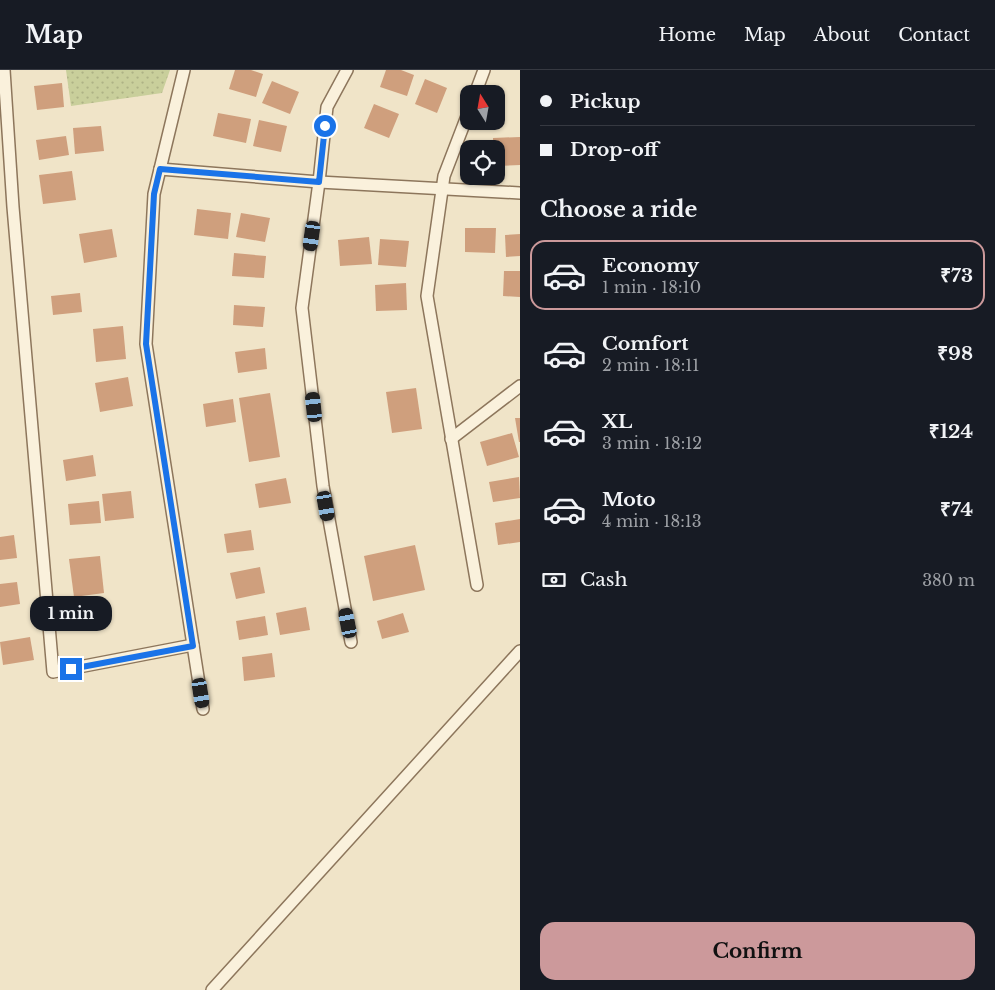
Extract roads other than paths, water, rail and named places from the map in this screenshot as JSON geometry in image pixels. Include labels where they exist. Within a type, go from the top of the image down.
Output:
[{"type":"street","points":[[4,70],[13,206],[53,672],[193,646]]},
{"type":"street","points":[[184,70],[154,194],[146,344],[203,709]]},
{"type":"street","points":[[347,70],[327,107],[302,308],[323,486],[351,642]]},
{"type":"street","points":[[478,85],[484,70]]},
{"type":"street","points":[[462,130],[444,176],[427,296],[476,584]]},
{"type":"street","points":[[160,169],[319,182],[520,194]]},
{"type":"street","points":[[451,439],[520,386]]},
{"type":"street","points":[[212,990],[520,651]]}]
